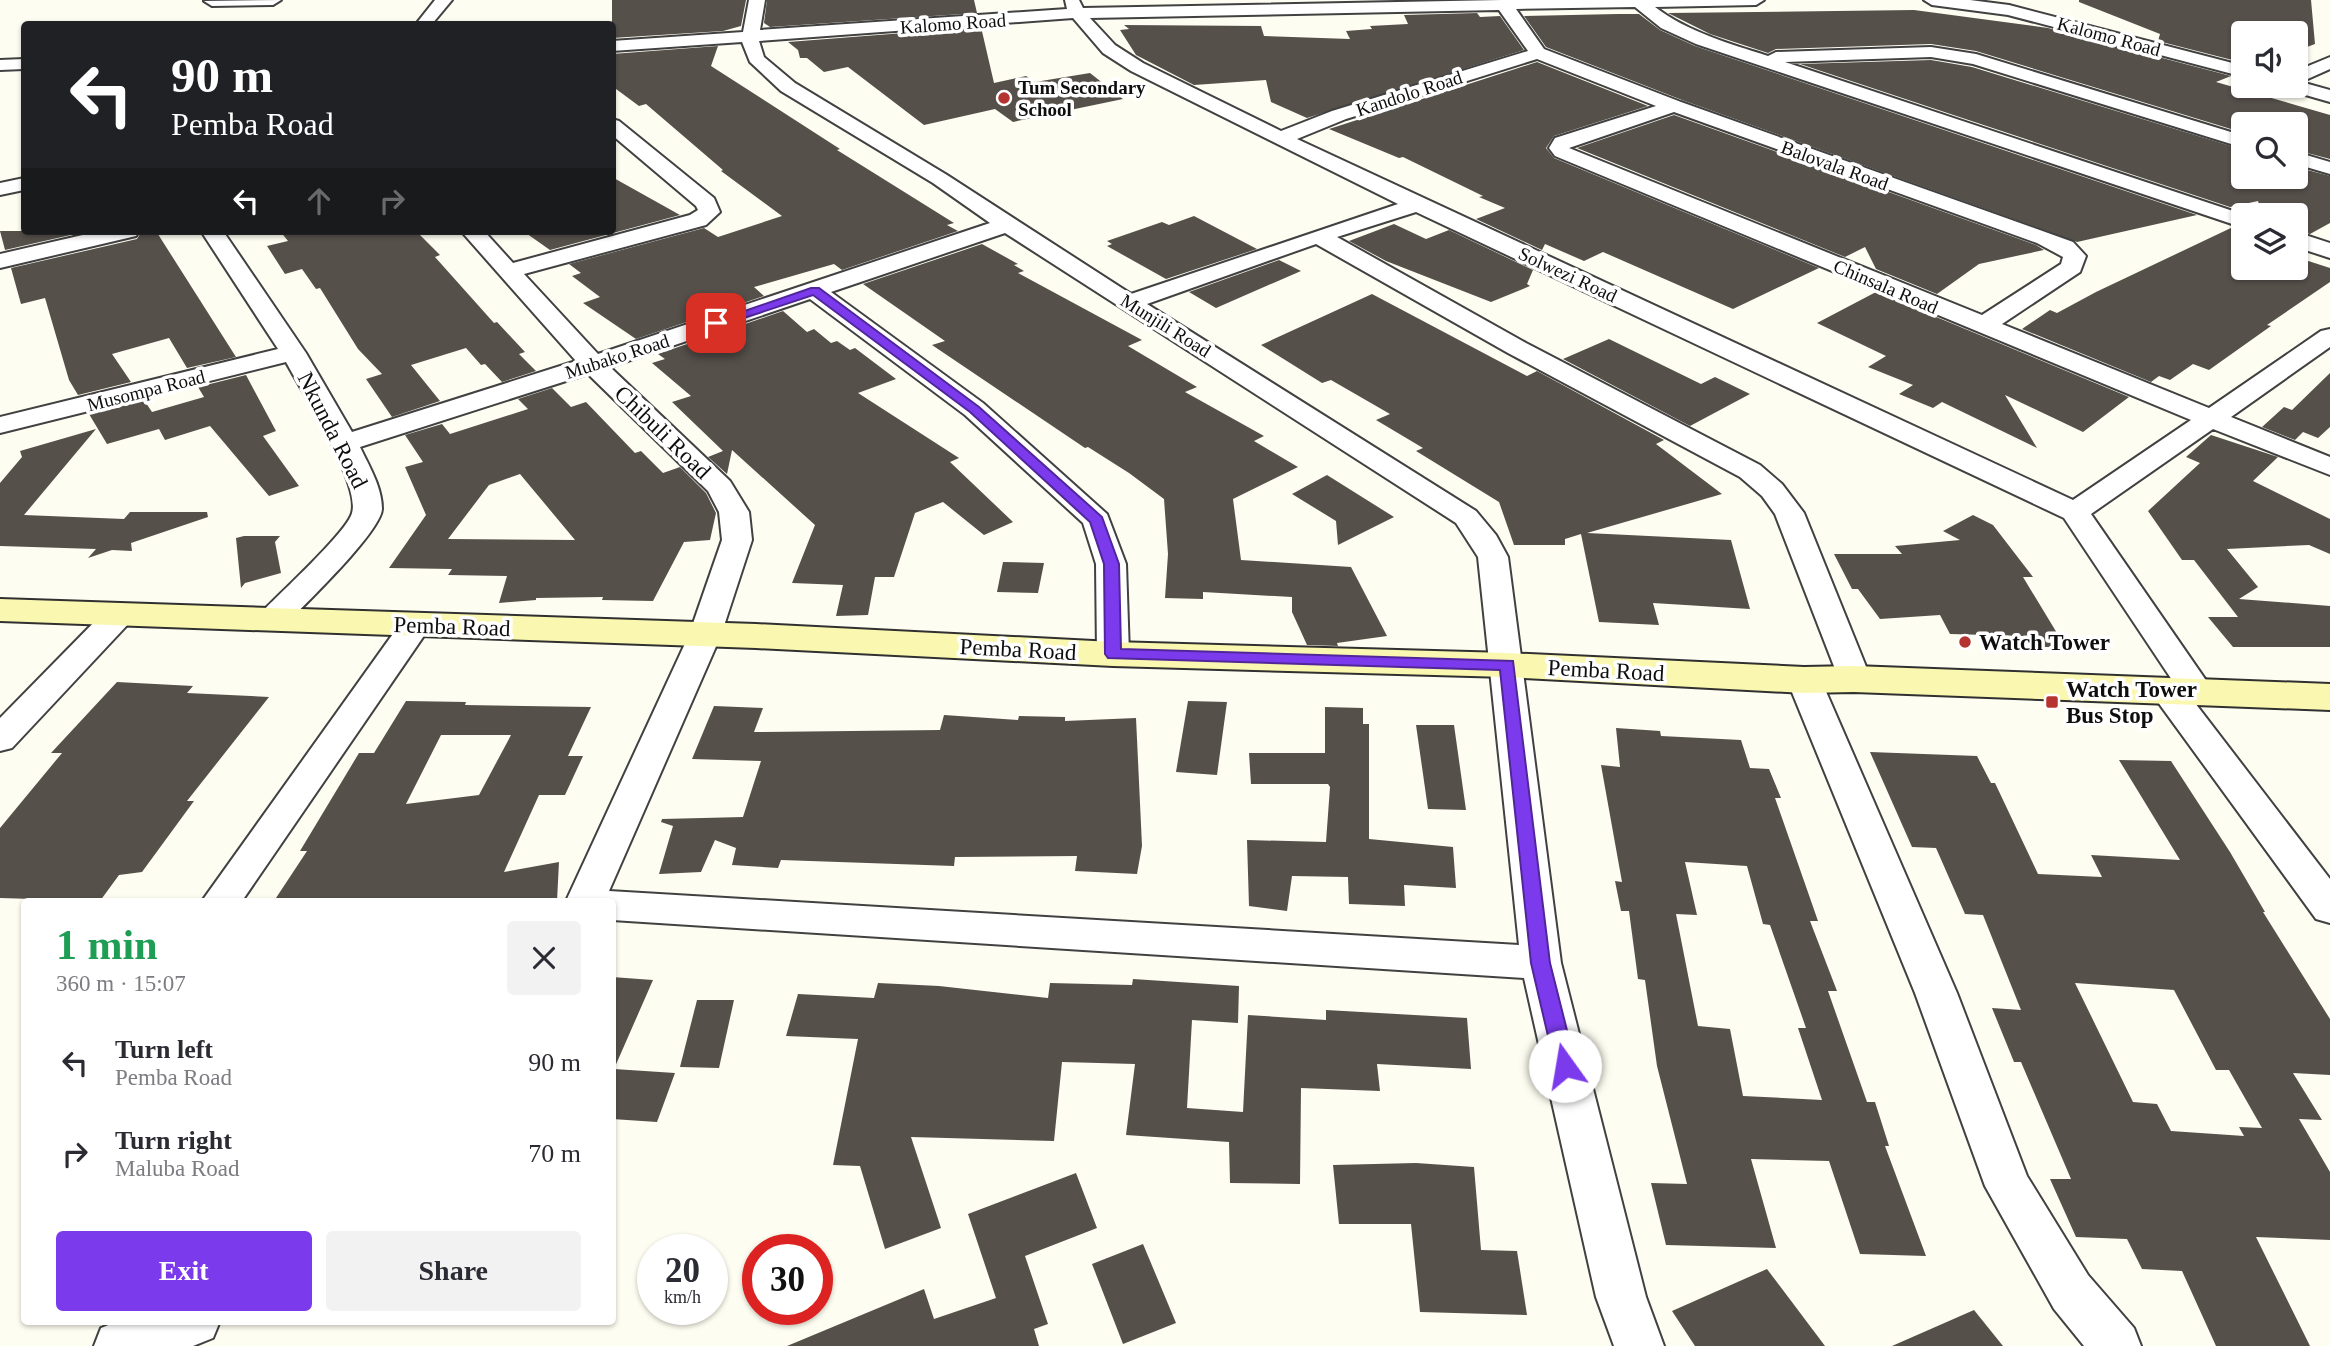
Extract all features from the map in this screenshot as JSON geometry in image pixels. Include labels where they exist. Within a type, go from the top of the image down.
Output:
[{"type":"street","points":[[209,4],[273,0]]},
{"type":"street","points":[[426,21],[444,0]]},
{"type":"street","points":[[749,38],[757,0]]},
{"type":"street","name":"Kalomo Road","points":[[616,46],[749,38],[1075,7],[1504,5],[1756,0]]},
{"type":"street","name":"Kalomo Road","points":[[1932,0],[2009,10],[2231,69]]},
{"type":"street","points":[[1638,2],[1682,31],[1756,58],[2231,218]]},
{"type":"street","points":[[1504,5],[1538,53]]},
{"type":"street","name":"Solwezi Road","points":[[1075,7],[1110,49],[1137,68],[1417,205],[2075,512]]},
{"type":"street","name":"Munjili Road","points":[[749,38],[754,56],[766,71],[788,87],[940,179],[1007,225],[1466,517],[1480,535],[1493,557],[1541,963],[1621,1297],[1639,1346]]},
{"type":"street","points":[[1756,58],[1931,51],[1951,53],[1988,62],[2231,138]]},
{"type":"street","name":"Balovala Road","points":[[1538,53],[1674,106],[2045,238],[2065,247],[2075,256],[2072,267],[1982,326]]},
{"type":"street","name":"Kandolo Road","points":[[1282,138],[1339,115],[1538,53]]},
{"type":"street","points":[[2308,72],[2330,62]]},
{"type":"street","points":[[0,65],[21,64]]},
{"type":"street","points":[[2308,90],[2330,96]]},
{"type":"street","name":"Chinsala Road","points":[[1674,106],[1562,142],[1559,148],[1569,155],[1982,326],[2330,467]]},
{"type":"street","points":[[509,271],[698,220],[709,212],[706,203],[616,128]]},
{"type":"street","points":[[2308,162],[2330,168]]},
{"type":"street","points":[[0,189],[21,185]]},
{"type":"street","points":[[1130,302],[1318,236],[1417,205]]},
{"type":"street","name":"Mubako Road","points":[[345,443],[815,291],[1007,225]]},
{"type":"street","points":[[0,261],[111,235]]},
{"type":"street","name":"Nkunda Road","points":[[215,235],[293,353],[345,443],[368,494],[367,513],[350,538],[273,619]]},
{"type":"street","name":"Chibuli Road","points":[[476,235],[593,364],[720,487],[734,512],[737,540],[705,635],[586,898]]},
{"type":"street","points":[[1318,236],[1517,348],[1750,471],[1772,490],[1788,513],[1854,679]]},
{"type":"street","points":[[2308,243],[2330,251]]},
{"type":"street","points":[[815,291],[974,410],[1097,520],[1111,564],[1113,654]]},
{"type":"street","points":[[2326,342],[2208,418],[2075,512],[2182,691],[2330,908]]},
{"type":"street","name":"Musompa Road","points":[[0,425],[293,353]]},
{"type":"street","name":"Pemba Road","points":[[0,610],[705,635],[1113,654],[1507,665],[1804,680],[1854,679],[2330,696]]},
{"type":"street","points":[[0,739],[120,614]]},
{"type":"street","points":[[223,898],[416,624]]},
{"type":"street","points":[[1804,680],[1936,993],[2008,1186],[2071,1292],[2116,1346]]},
{"type":"street","points":[[616,905],[1541,963]]},
{"type":"street","points":[[119,1346],[183,1325]]},
{"type":"building","points":[[612,0],[746,0],[741,26],[723,31],[616,38],[616,21],[612,21]]},
{"type":"building","points":[[767,0],[974,0],[977,13],[770,27],[764,23]]},
{"type":"building","points":[[2311,0],[2315,44],[2308,47],[2308,21],[2231,21],[2231,60],[2158,41],[2160,34],[2079,2]]},
{"type":"building","points":[[1914,10],[2048,28],[2231,76],[2216,82],[2231,86],[2231,98],[2271,98],[2330,115],[2330,159],[2308,153],[2308,112],[2231,112],[2231,129],[1976,51],[1931,44],[1776,49],[1768,53],[1710,34],[1668,13]]},
{"type":"building","points":[[1477,13],[1480,17],[1500,16],[1524,50],[1307,118],[1271,102],[1266,80],[1194,85],[1136,55],[1120,30],[1129,29],[1124,25],[1261,26],[1264,36],[1350,39],[1346,31],[1372,29],[1370,26],[1408,24],[1404,15]]},
{"type":"building","points":[[1639,14],[1660,30],[1695,46],[2197,215],[2077,242],[1682,100],[1546,47],[1524,16]]},
{"type":"building","points":[[981,27],[994,83],[1026,76],[1035,82],[1090,73],[1123,99],[1013,122],[995,109],[924,125],[848,67],[824,72],[807,58],[800,58],[798,50],[788,42]]},
{"type":"building","points":[[718,46],[711,66],[840,149],[837,150],[954,223],[947,225],[958,231],[842,270],[834,264],[754,287],[764,296],[636,339],[583,303],[600,297],[572,276],[581,273],[569,264],[704,228],[718,237],[782,216],[721,171],[723,170],[646,104],[639,106],[616,89],[616,54]]},
{"type":"building","points":[[1931,60],[1972,67],[2231,146],[2231,189],[2308,189],[2308,170],[2330,176],[2330,223],[2308,233],[2308,203],[2258,201],[2231,203],[2230,207],[1800,64]]},
{"type":"building","points":[[1537,62],[1648,106],[1554,136],[1546,148],[1554,158],[1819,268],[1733,309],[1603,252],[1584,261],[1545,244],[1542,250],[1476,219],[1505,208],[1403,157],[1399,158],[1329,129]]},
{"type":"building","points":[[1674,115],[2044,250],[1979,264],[1937,294],[1876,269],[1865,247],[1845,257],[1577,148]]},
{"type":"building","points":[[616,179],[680,215],[616,232]]},
{"type":"building","points":[[1194,216],[1257,249],[1166,279],[1107,246],[1112,244],[1107,241],[1162,222],[1169,225]]},
{"type":"building","points":[[1394,224],[1426,239],[1449,230],[1533,270],[1527,284],[1530,286],[1491,302],[1386,261],[1349,241]]},
{"type":"building","points":[[2231,228],[2231,280],[2308,280],[2308,261],[2330,268],[2330,282],[2267,325],[2271,326],[2209,370],[2193,364],[2170,380],[2159,376],[2151,382],[2022,329],[2050,310],[2057,313]]},
{"type":"building","points":[[0,231],[21,231],[21,235],[71,235],[5,250]]},
{"type":"building","points":[[140,235],[159,235],[236,357],[187,368],[169,338],[112,354],[131,382],[78,395],[69,380],[45,298],[21,304],[11,268],[137,239]]},
{"type":"building","points":[[283,235],[420,235],[440,255],[435,257],[494,323],[497,322],[525,352],[519,354],[536,371],[502,382],[466,348],[411,365],[440,401],[392,417],[366,379],[382,374],[358,349],[320,288],[316,289],[302,269],[285,274],[267,246],[288,241]]},
{"type":"building","points":[[529,235],[606,235],[550,250]]},
{"type":"building","points":[[982,244],[1018,264],[1014,265],[1024,271],[1018,273],[1142,340],[1128,346],[1197,387],[1185,392],[1264,436],[1254,441],[1298,467],[1233,499],[1241,560],[1351,567],[1387,636],[1337,643],[1338,646],[1307,645],[1292,612],[1292,597],[1203,592],[1203,599],[1165,598],[1168,554],[1164,499],[1129,473],[1088,447],[1085,448],[932,345],[945,341],[863,284]]},
{"type":"building","points":[[1279,260],[1301,271],[1216,308],[1189,292]]},
{"type":"building","points":[[1876,292],[2129,397],[2083,432],[2005,395],[2037,448],[1942,402],[1933,408],[1899,394],[1913,385],[1868,367],[1886,356],[1817,323]]},
{"type":"building","points":[[1372,294],[1527,376],[1537,371],[1664,440],[1656,444],[1722,494],[1587,533],[1731,540],[1750,609],[1653,603],[1659,625],[1599,622],[1581,534],[1565,539],[1565,545],[1514,545],[1499,502],[1416,451],[1423,448],[1376,420],[1390,414],[1331,380],[1322,383],[1261,345]]},
{"type":"building","points":[[783,311],[807,332],[814,329],[831,343],[837,341],[850,350],[855,348],[896,379],[858,393],[959,458],[950,462],[1013,522],[984,535],[943,502],[915,513],[894,577],[875,577],[868,615],[836,616],[843,585],[792,583],[815,525],[732,450],[727,474],[708,457],[723,451],[672,402],[691,396],[652,363],[665,359],[658,354]]},
{"type":"building","points":[[1609,339],[1701,384],[1715,377],[1750,394],[1690,426],[1563,359]]},
{"type":"building","points":[[2330,373],[2330,427],[2318,438],[2303,432],[2295,440],[2262,427],[2284,407],[2292,410]]},
{"type":"building","points":[[246,375],[276,431],[263,436],[299,486],[269,496],[210,426],[165,440],[159,429],[107,444],[89,414],[144,400],[152,412],[204,397],[198,387]]},
{"type":"building","points":[[552,388],[571,407],[586,402],[635,453],[641,451],[663,473],[680,467],[706,493],[716,513],[710,540],[684,542],[653,601],[602,600],[603,597],[536,598],[499,603],[507,576],[448,575],[452,569],[389,568],[426,515],[405,467],[423,462],[405,435],[442,424],[450,434],[528,409],[518,399]],"holes":[[[520,474],[575,540],[448,539],[489,485]]]},
{"type":"building","points":[[96,429],[24,515],[124,519],[130,512],[207,512],[208,517],[131,543],[132,551],[112,550],[88,558],[96,549],[0,546],[0,483],[22,457],[20,451]]},
{"type":"building","points":[[2211,435],[2278,457],[2253,481],[2330,519],[2330,554],[2309,545],[2227,549],[2258,587],[2239,599],[2330,606],[2330,647],[2233,647],[2208,617],[2238,617],[2194,560],[2182,560],[2148,511],[2200,463],[2186,457]]},
{"type":"building","points":[[1327,475],[1394,517],[1338,545],[1336,521],[1292,494]]},
{"type":"building","points":[[1973,515],[1993,525],[2033,577],[2023,577],[2066,648],[2029,646],[2023,636],[1950,634],[1940,615],[1880,619],[1858,589],[1852,589],[1834,554],[1902,554],[1895,546],[1960,540],[1943,531]]},
{"type":"building","points":[[280,536],[275,542],[281,573],[245,583],[241,588],[236,538]]},
{"type":"building","points":[[1003,562],[1044,563],[1038,593],[997,592]]},
{"type":"building","points":[[117,682],[193,686],[187,693],[269,697],[187,801],[194,801],[142,872],[119,875],[102,898],[0,898],[0,828],[62,753],[51,753]]},
{"type":"building","points":[[406,701],[591,707],[568,756],[583,756],[565,795],[539,795],[504,872],[559,862],[557,898],[276,898],[307,851],[300,851],[359,753],[374,753]],"holes":[[[441,735],[511,735],[479,795],[406,804]]]},
{"type":"building","points":[[1188,701],[1227,702],[1217,775],[1176,772]]},
{"type":"building","points":[[714,706],[763,708],[754,732],[940,730],[944,715],[1018,720],[1019,716],[1065,717],[1065,721],[1136,718],[1142,846],[1137,874],[1075,871],[1077,856],[955,857],[954,866],[781,860],[778,868],[732,865],[736,848],[715,840],[701,872],[659,874],[673,826],[661,822],[662,819],[743,817],[761,761],[692,759]]},
{"type":"building","points":[[1325,707],[1363,708],[1363,724],[1369,724],[1369,839],[1453,847],[1456,888],[1404,885],[1405,906],[1349,904],[1348,877],[1292,876],[1287,911],[1249,906],[1247,840],[1326,842],[1330,787],[1328,784],[1251,784],[1249,753],[1325,753]]},
{"type":"building","points":[[1416,725],[1454,725],[1466,810],[1428,809]]},
{"type":"building","points":[[1616,728],[1660,731],[1661,736],[1741,740],[1750,768],[1769,769],[1781,798],[1775,798],[1818,921],[1810,921],[1837,991],[1828,991],[1867,1102],[1875,1102],[1889,1146],[1885,1146],[1926,1256],[1860,1254],[1829,1161],[1751,1159],[1776,1248],[1666,1245],[1651,1183],[1687,1184],[1657,1066],[1645,980],[1638,979],[1629,911],[1621,911],[1615,881],[1622,882],[1601,765],[1620,767]],"holes":[[[1685,862],[1747,866],[1763,924],[1770,925],[1806,1028],[1798,1028],[1822,1100],[1743,1096],[1730,1029],[1698,1026],[1676,914],[1697,915]]]},
{"type":"building","points":[[1870,752],[1977,756],[1991,783],[1995,783],[2038,874],[2102,877],[2091,855],[2180,860],[2119,760],[2171,761],[2230,852],[2263,912],[2330,1019],[2330,1075],[2293,1073],[2322,1120],[2299,1119],[2330,1172],[2330,1240],[2256,1237],[2310,1346],[2216,1346],[2182,1271],[2142,1269],[2127,1239],[2076,1237],[2050,1179],[2071,1179],[2021,1062],[2014,1062],[1992,1008],[2021,1010],[1983,915],[1965,914],[1936,848],[1912,847]],"holes":[[[2075,983],[2174,990],[2216,1070],[2229,1070],[2262,1128],[2239,1127],[2244,1136],[2171,1131],[2157,1104],[2133,1102]]]},
{"type":"building","points":[[616,977],[653,980],[616,1064]]},
{"type":"building","points":[[1133,979],[1239,986],[1238,1023],[1192,1020],[1187,1108],[1243,1112],[1248,1015],[1326,1020],[1326,1010],[1467,1018],[1471,1069],[1377,1064],[1380,1091],[1301,1088],[1300,1184],[1230,1183],[1229,1142],[1126,1135],[1135,1064],[1062,1062],[1054,1141],[911,1137],[941,1228],[885,1249],[860,1166],[833,1165],[858,1039],[786,1036],[798,994],[874,998],[878,983],[939,986],[1048,998],[1050,983],[1132,985]]},
{"type":"building","points":[[697,1000],[734,1000],[719,1068],[680,1067]]},
{"type":"building","points":[[616,1069],[675,1073],[657,1122],[616,1119]]},
{"type":"building","points":[[1416,1163],[1474,1167],[1481,1250],[1517,1251],[1527,1315],[1420,1312],[1411,1224],[1339,1224],[1333,1165]]},
{"type":"building","points":[[1076,1173],[1097,1228],[1025,1256],[1048,1324],[1034,1329],[1039,1346],[787,1346],[924,1289],[934,1319],[996,1298],[968,1214]]},
{"type":"building","points":[[1143,1244],[1176,1323],[1123,1344],[1092,1264]]},
{"type":"building","points":[[1767,1269],[1825,1346],[1695,1346],[1672,1311]]},
{"type":"building","points":[[1974,1310],[2003,1346],[1892,1346]]},
{"type":"place","name":"Tum Secondary School","points":[[1004,98]]},
{"type":"place","name":"Watch Tower","points":[[1965,642]]},
{"type":"place","name":"Watch Tower Bus Stop","points":[[2052,702]]},
{"type":"route","points":[[716,323],[815,291],[974,410],[1097,520],[1106,541],[1111,564],[1113,654],[1507,665],[1541,963],[1565,1066]]}]
